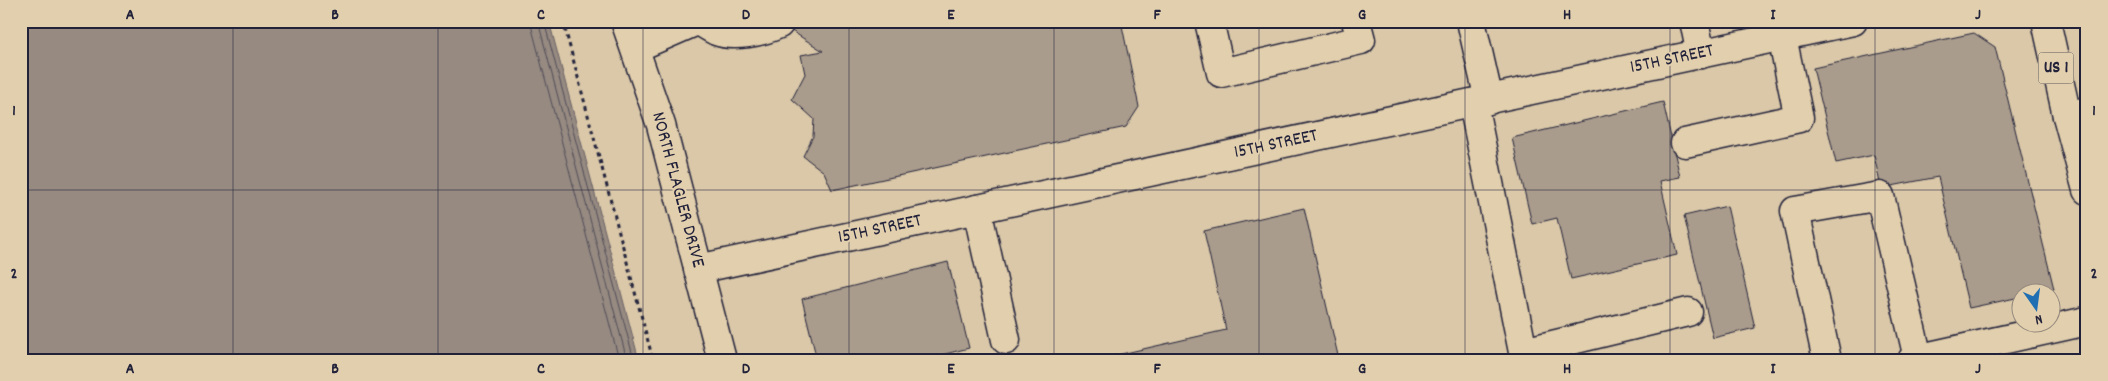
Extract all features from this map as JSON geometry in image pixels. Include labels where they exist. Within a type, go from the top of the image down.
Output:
[{"type":"street","name":"NORTH FLAGLER DRIVE","points":[[625,21],[661,125],[722,360]]},
{"type":"street","points":[[635,48],[698,21],[718,31],[736,34],[752,32],[779,24]]},
{"type":"street","points":[[1209,21],[1220,73],[1358,31]]},
{"type":"street","points":[[1471,21],[1481,101],[1523,352],[1688,312]]},
{"type":"street","points":[[1694,21],[1701,54]]},
{"type":"street","name":"15TH STREET","points":[[698,269],[1853,21]]},
{"type":"street","name":"US 1","points":[[2046,21],[2077,114],[2087,190]]},
{"type":"street","points":[[1685,143],[1800,118],[1782,37]]},
{"type":"street","points":[[1827,360],[1795,211],[1880,196],[1915,359],[2087,321]]},
{"type":"street","points":[[977,209],[1006,340]]},
{"type":"path","points":[[563,21],[652,360]]},
{"type":"water","points":[[21,21],[549,21],[639,360],[21,360]]},
{"type":"building","points":[[776,21],[1121,21],[1139,107],[1126,127],[832,190],[824,172],[803,156],[813,136],[814,119],[792,99],[805,74],[801,55],[823,51]]},
{"type":"building","points":[[1974,33],[1995,47],[2053,284],[2010,284],[2010,299],[1969,308],[1938,177],[1881,188],[1874,155],[1836,163],[1813,68]]},
{"type":"building","points":[[1663,102],[1680,177],[1660,181],[1677,255],[1571,279],[1557,218],[1532,224],[1512,138]]},
{"type":"building","points":[[1727,206],[1755,328],[1713,338],[1684,216]]},
{"type":"building","points":[[1304,208],[1339,360],[1095,360],[1226,330],[1204,231]]},
{"type":"building","points":[[948,262],[969,348],[921,360],[817,360],[802,299]]}]
